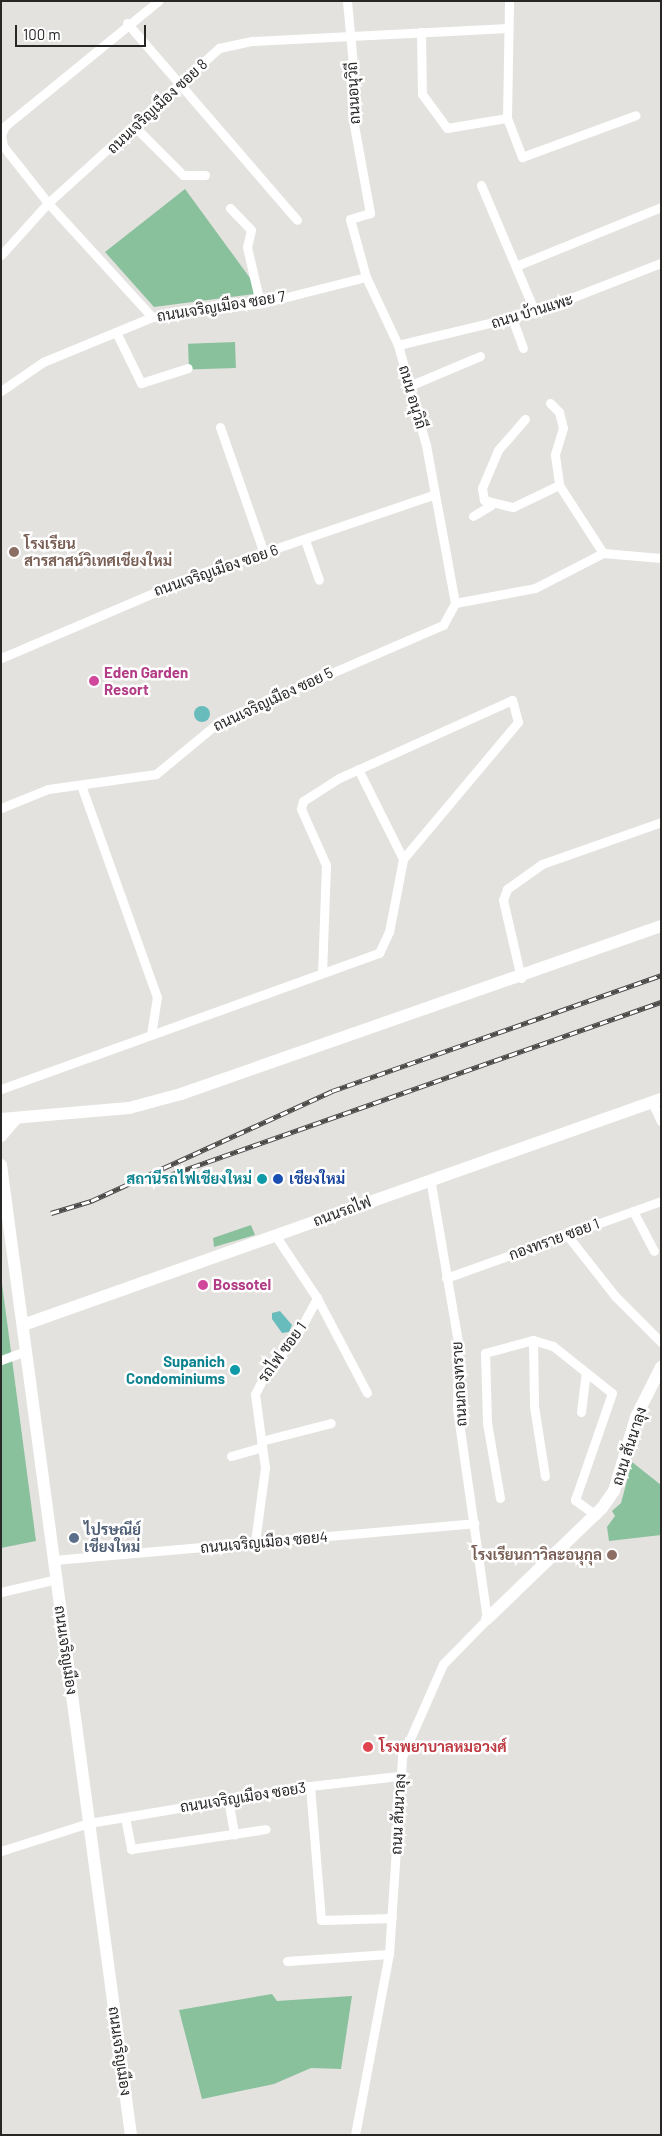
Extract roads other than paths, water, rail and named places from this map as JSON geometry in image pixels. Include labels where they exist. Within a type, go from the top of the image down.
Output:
[{"type":"main road","points":[[1,1119],[129,1108],[181,1094],[522,978],[661,926]]},
{"type":"main road","name":"ถนนรถไฟ","points":[[23,1324],[656,1100]]},
{"type":"main road","points":[[1,1108],[16,1119]]},
{"type":"main road","points":[[1,1136],[16,1119]]},
{"type":"main road","name":"ถนนเจริญเมือง","points":[[1,1165],[131,2135]]},
{"type":"main road","name":"ถนน สันนาลุง","points":[[487,1619],[596,1514],[614,1491],[636,1417],[661,1367]]},
{"type":"street","points":[[152,317],[48,203],[3,146],[1,135],[5,126],[127,23],[158,1]]},
{"type":"street","name":"ถนนอนุวิถี","points":[[347,1],[354,75],[352,114],[370,213]]},
{"type":"street","points":[[510,1],[507,118],[522,157],[636,115]]},
{"type":"street","points":[[127,23],[297,220]]},
{"type":"street","name":"ถนนเจริญเมือง ซอย 8","points":[[1,255],[48,203],[226,45],[349,35],[508,28]]},
{"type":"street","points":[[421,32],[422,94],[447,128],[507,118]]},
{"type":"street","points":[[135,127],[182,175],[205,175]]},
{"type":"street","points":[[482,186],[535,312]]},
{"type":"street","points":[[516,266],[661,207]]},
{"type":"street","points":[[230,208],[252,230],[247,247],[260,303]]},
{"type":"street","name":"ถนน อนุวิถี","points":[[370,213],[350,219],[366,277],[398,345],[435,494],[455,603]]},
{"type":"street","name":"ถนน บ้านแพะ","points":[[398,345],[535,312],[661,263]]},
{"type":"street","name":"ถนนเจริญเมือง ซอย 7","points":[[1,391],[43,362],[152,317],[260,303],[366,277]]},
{"type":"street","points":[[512,318],[524,348]]},
{"type":"street","points":[[116,332],[140,383],[188,368]]},
{"type":"street","points":[[409,386],[480,356]]},
{"type":"street","points":[[550,403],[559,412],[563,428],[556,456],[558,485],[603,553]]},
{"type":"street","points":[[525,419],[498,450],[482,488],[484,500],[491,505],[513,507],[558,485]]},
{"type":"street","points":[[220,427],[264,553]]},
{"type":"street","name":"ถนนเจริญเมือง ซอย 6","points":[[1,658],[114,606],[435,494]]},
{"type":"street","points":[[473,516],[491,505]]},
{"type":"street","points":[[304,540],[319,580]]},
{"type":"street","points":[[455,603],[535,588],[603,553],[661,558]]},
{"type":"street","name":"ถนนเจริญเมือง ซอย 5","points":[[1,808],[48,789],[156,774],[220,722],[443,625],[455,603]]},
{"type":"street","points":[[1,1089],[151,1033],[322,973],[379,953],[384,946],[403,859],[518,722],[518,712],[512,700],[358,770],[304,801],[301,809],[326,865],[322,973]]},
{"type":"street","points":[[358,770],[403,859]]},
{"type":"street","points":[[81,785],[157,997],[151,1033]]},
{"type":"street","points":[[522,978],[504,900],[507,889],[542,864],[661,822]]},
{"type":"street","points":[[656,1100],[661,1121]]},
{"type":"street","name":"ถนนกองทราย","points":[[430,1180],[458,1342],[457,1407],[487,1619]]},
{"type":"street","name":"กองทราย ซอย 1","points":[[446,1278],[661,1201]]},
{"type":"street","points":[[633,1211],[654,1251]]},
{"type":"street","points":[[567,1234],[615,1296],[661,1342]]},
{"type":"street","points":[[275,1235],[316,1298],[367,1393]]},
{"type":"street","name":"รถไฟ ซอย 1","points":[[255,1542],[264,1491],[262,1444],[255,1409],[259,1382],[295,1339],[316,1298]]},
{"type":"street","points":[[533,1340],[534,1406],[545,1476]]},
{"type":"street","points":[[500,1498],[488,1423],[485,1353],[533,1340],[553,1346],[612,1393],[598,1443],[575,1500],[596,1514]]},
{"type":"street","points":[[1,1360],[26,1351]]},
{"type":"street","points":[[581,1412],[586,1373]]},
{"type":"street","points":[[231,1456],[262,1444],[331,1423]]},
{"type":"street","name":"ถนนเจริญเมือง ซอย4","points":[[54,1560],[474,1523]]},
{"type":"street","points":[[1,1592],[57,1579]]},
{"type":"street","name":"ถนน สันนาลุง","points":[[355,2135],[390,1954],[398,1776],[407,1741],[444,1664],[487,1619]]},
{"type":"street","name":"ถนนเจริญเมือง ซอย3","points":[[1,1851],[89,1823],[310,1786],[398,1776]]},
{"type":"street","points":[[310,1786],[321,1920],[392,1918]]},
{"type":"street","points":[[228,1799],[234,1834]]},
{"type":"street","points":[[125,1817],[131,1849],[266,1829]]},
{"type":"street","points":[[287,1961],[390,1954]]},
{"type":"water","points":[[202,706],[208,708],[210,714],[208,720],[202,722],[196,720],[194,714],[196,708]]},
{"type":"water","points":[[280,1311],[292,1325],[289,1332],[282,1333],[272,1319],[272,1313]]},
{"type":"railway","points":[[51,1213],[91,1201],[332,1091],[661,975]]},
{"type":"railway","points":[[147,1183],[661,1002]]},
{"type":"place","name":"โรงเรียน สารสาสน์วิเทศเชียงใหม่","points":[[14,552]]},
{"type":"place","name":"Eden Garden Resort","points":[[94,681]]},
{"type":"place","name":"สถานีรถไฟเชียงใหม่","points":[[262,1179]]},
{"type":"place","name":"เชียงใหม่","points":[[278,1179]]},
{"type":"place","name":"Bossotel","points":[[203,1285]]},
{"type":"place","name":"Supanich Condominiums","points":[[235,1370]]},
{"type":"place","name":"ไปรษณีย์ เชียงใหม่","points":[[74,1538]]},
{"type":"place","name":"โรงเรียนกาวิละอนุกุล","points":[[612,1555]]},
{"type":"place","name":"โรงพยาบาลหมอวงศ์","points":[[368,1747]]}]
